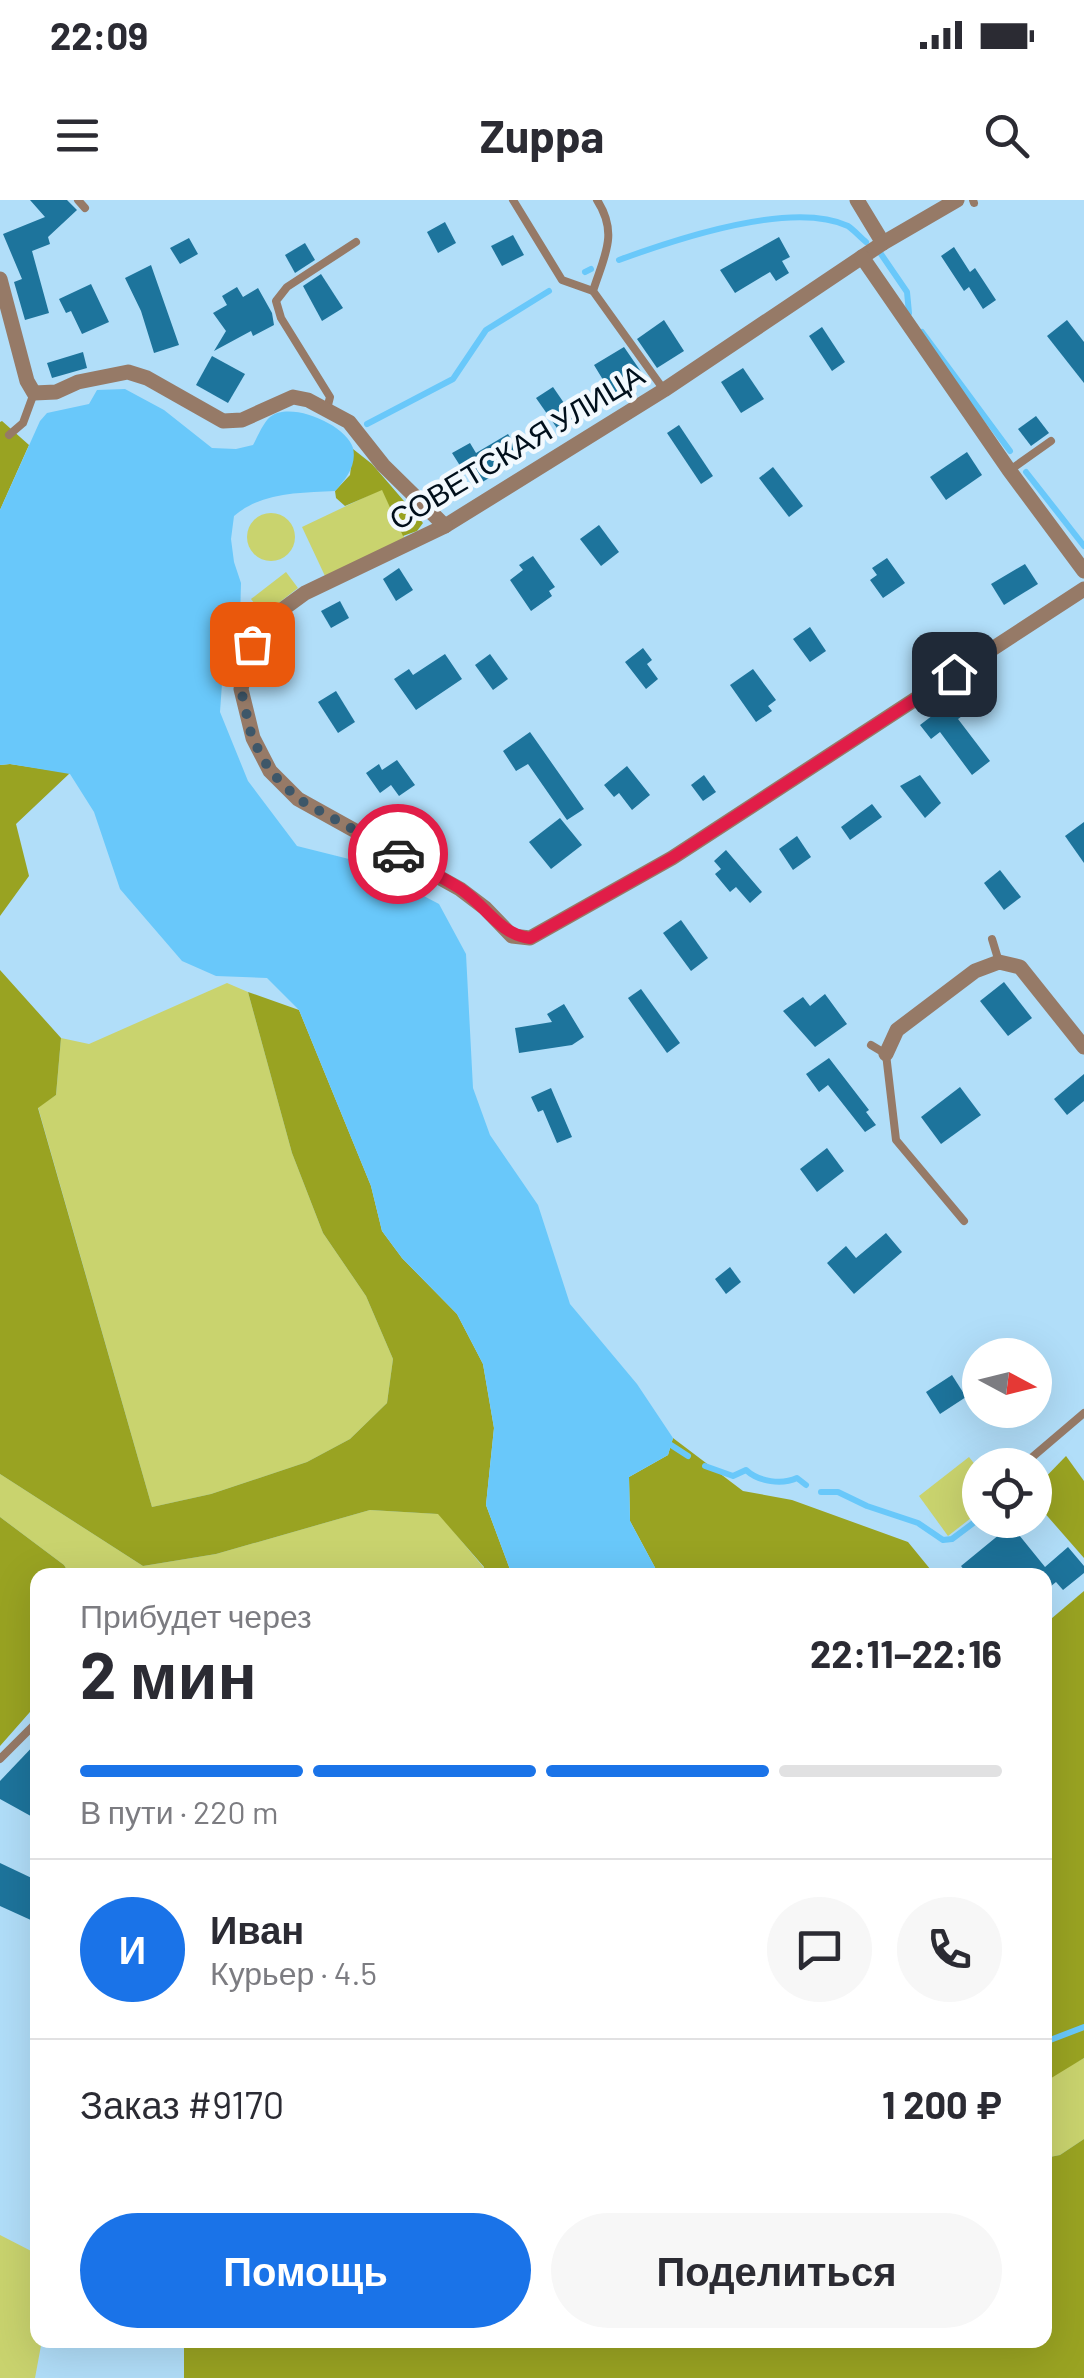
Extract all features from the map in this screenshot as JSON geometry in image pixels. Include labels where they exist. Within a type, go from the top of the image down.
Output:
[{"type":"street","points":[[857,200],[883,243]]},
{"type":"street","name":"СОВЕТСКАЯ УЛИЦА","points":[[957,200],[883,243],[664,390],[444,526],[305,593],[268,620],[252,644],[241,690],[252,738],[270,771],[298,799],[460,889],[512,936],[530,938],[672,858],[1084,589]]},
{"type":"street","points":[[862,257],[1084,571]]},
{"type":"street","points":[[0,279],[27,381],[34,394],[56,392],[78,382],[128,372],[148,378],[223,420],[242,420],[293,397],[327,408],[362,435],[383,466],[444,526]]},
{"type":"street","points":[[886,1054],[897,1030],[975,970],[1000,962],[1020,967],[1084,1046]]},
{"type":"lane","points":[[78,200],[85,208]]},
{"type":"lane","points":[[512,200],[562,280],[593,290],[664,390]]},
{"type":"lane","points":[[593,290],[610,239],[607,216],[597,200]]},
{"type":"lane","points":[[327,408],[330,397],[281,318],[276,300],[287,287],[356,242]]},
{"type":"lane","points":[[9,435],[22,423],[34,394]]},
{"type":"lane","points":[[1010,470],[1051,441]]},
{"type":"lane","points":[[992,939],[1000,962]]},
{"type":"lane","points":[[870,1045],[886,1054],[896,1140],[964,1221]]},
{"type":"lane","points":[[1043,1448],[1084,1414]]},
{"type":"lane","points":[[0,1759],[30,1729]]},
{"type":"green space","points":[[0,422],[29,445],[0,510]]},
{"type":"green space","points":[[353,449],[372,464],[423,523],[417,531],[403,536],[382,490],[345,506],[336,498],[335,491],[350,475]]},
{"type":"green space","points":[[382,489],[405,539],[325,576],[302,527]]},
{"type":"green space","points":[[271,513],[288,520],[295,537],[288,554],[271,561],[254,554],[247,537],[254,520]]},
{"type":"green space","points":[[286,572],[298,588],[263,615],[251,599]]},
{"type":"green space","points":[[0,765],[70,773],[16,824],[29,876],[0,916]]},
{"type":"green space","points":[[0,970],[61,1038],[56,1095],[38,1108],[152,1507],[211,1494],[307,1462],[350,1439],[387,1403],[393,1359],[366,1296],[323,1233],[292,1153],[248,992],[299,1010],[371,1186],[382,1231],[402,1258],[457,1314],[483,1364],[494,1428],[486,1505],[509,1568],[484,1568],[438,1514],[370,1510],[216,1554],[143,1566],[0,1474]]},
{"type":"green space","points":[[227,983],[248,992],[292,1153],[323,1233],[366,1296],[393,1359],[387,1403],[350,1439],[307,1462],[211,1494],[152,1507],[38,1107],[56,1095],[61,1038],[89,1044]]},
{"type":"green space","points":[[673,1438],[743,1491],[792,1500],[908,1542],[929,1568],[655,1568],[630,1521],[629,1477],[668,1455]]},
{"type":"green space","points":[[1066,1456],[1084,1481],[1084,1558],[1052,1521],[1052,1470]]},
{"type":"green space","points":[[962,1462],[962,1525],[948,1536],[919,1496]]},
{"type":"green space","points":[[0,1474],[143,1566],[216,1554],[370,1510],[439,1514],[484,1568],[66,1568],[0,1517]]},
{"type":"green space","points":[[0,1517],[66,1568],[30,1568],[30,1712],[0,1746]]},
{"type":"green space","points":[[1084,1591],[1084,2058],[1052,2078],[1052,1618]]},
{"type":"green space","points":[[1084,2058],[1084,2139],[1052,2157],[1052,2075]]},
{"type":"green space","points":[[1084,2139],[1084,2378],[184,2378],[184,2348],[1052,2348],[1052,2157]]},
{"type":"green space","points":[[0,2235],[30,2250],[30,2348],[41,2348],[35,2378],[0,2378]]},
{"type":"water","points":[[125,389],[164,410],[212,448],[253,445],[270,417],[291,411],[317,418],[349,439],[354,454],[352,466],[335,491],[269,498],[234,516],[231,539],[241,583],[240,620],[224,655],[220,712],[248,781],[297,846],[357,861],[439,904],[466,954],[473,1088],[490,1135],[538,1205],[570,1304],[637,1384],[673,1438],[668,1455],[629,1477],[630,1521],[655,1568],[509,1568],[486,1505],[494,1428],[483,1364],[457,1314],[402,1258],[382,1231],[371,1186],[299,1010],[267,978],[216,976],[182,961],[120,889],[94,812],[70,774],[0,765],[0,510],[40,421],[47,413],[89,404],[97,390]]},
{"type":"building","points":[[30,200],[67,200],[77,210],[48,237],[50,244],[32,251],[49,313],[25,320],[14,282],[22,279],[3,234],[45,217]]},
{"type":"building","points":[[445,222],[456,243],[438,253],[427,232]]},
{"type":"building","points":[[513,235],[524,255],[502,266],[491,246]]},
{"type":"building","points":[[779,237],[790,257],[782,261],[789,273],[776,281],[770,272],[735,293],[720,270]]},
{"type":"building","points":[[189,238],[198,254],[180,264],[170,248]]},
{"type":"building","points":[[305,243],[315,260],[295,273],[285,255]]},
{"type":"building","points":[[954,247],[970,272],[975,268],[996,300],[983,309],[969,287],[964,291],[941,256]]},
{"type":"building","points":[[151,265],[179,345],[154,353],[141,311],[125,278]]},
{"type":"building","points":[[321,274],[343,308],[322,321],[303,286]]},
{"type":"building","points":[[91,284],[109,322],[82,334],[71,311],[66,313],[59,299]]},
{"type":"building","points":[[237,287],[243,297],[258,288],[274,325],[253,336],[251,331],[214,351],[226,331],[213,313],[227,305],[222,296]]},
{"type":"building","points":[[664,320],[684,351],[657,368],[637,339]]},
{"type":"building","points":[[1067,320],[1084,342],[1084,383],[1047,336]]},
{"type":"building","points":[[822,327],[845,362],[832,371],[809,336]]},
{"type":"building","points":[[624,347],[644,376],[614,398],[594,365]]},
{"type":"building","points":[[83,352],[87,368],[52,378],[47,363]]},
{"type":"building","points":[[212,356],[245,374],[228,403],[196,385]]},
{"type":"building","points":[[743,368],[764,399],[741,413],[721,382]]},
{"type":"building","points":[[553,387],[575,419],[559,431],[536,398]]},
{"type":"building","points":[[1036,416],[1049,433],[1031,446],[1018,429]]},
{"type":"building","points":[[679,425],[713,476],[701,484],[667,433]]},
{"type":"building","points":[[508,434],[521,456],[519,460],[479,484],[470,469],[464,472],[452,453],[470,443],[476,453]]},
{"type":"building","points":[[967,452],[982,475],[946,500],[930,477]]},
{"type":"building","points":[[773,467],[803,506],[789,517],[759,478]]},
{"type":"building","points":[[599,525],[619,552],[601,566],[580,539]]},
{"type":"building","points":[[533,556],[555,587],[549,591],[552,596],[531,611],[510,580],[523,570],[519,565]]},
{"type":"building","points":[[887,558],[905,583],[883,598],[870,580],[877,575],[872,568]]},
{"type":"building","points":[[1025,564],[1038,584],[1004,605],[991,584]]},
{"type":"building","points":[[399,568],[413,590],[396,601],[383,579]]},
{"type":"building","points":[[340,601],[349,618],[331,628],[321,611]]},
{"type":"building","points":[[810,627],[826,651],[810,662],[793,639]]},
{"type":"building","points":[[643,648],[652,660],[647,664],[658,679],[646,689],[625,662]]},
{"type":"building","points":[[445,654],[462,679],[416,710],[394,679],[409,669],[413,675]]},
{"type":"building","points":[[490,654],[508,679],[493,690],[475,665]]},
{"type":"building","points":[[753,669],[776,700],[768,706],[772,711],[756,722],[730,685]]},
{"type":"building","points":[[336,691],[355,722],[338,733],[318,702]]},
{"type":"building","points":[[954,699],[965,714],[958,719],[990,761],[972,775],[940,732],[931,739],[920,725]]},
{"type":"building","points":[[530,732],[584,809],[567,820],[528,764],[516,771],[503,751]]},
{"type":"building","points":[[397,760],[415,785],[399,796],[391,785],[380,793],[366,773],[379,764],[382,770]]},
{"type":"building","points":[[627,766],[650,795],[632,810],[619,793],[614,797],[604,785]]},
{"type":"building","points":[[704,775],[716,792],[703,801],[691,785]]},
{"type":"building","points":[[920,775],[941,803],[925,818],[900,786]]},
{"type":"building","points":[[872,804],[882,817],[850,840],[841,827]]},
{"type":"building","points":[[560,818],[582,845],[551,869],[529,842]]},
{"type":"building","points":[[1084,822],[1084,863],[1065,836]]},
{"type":"building","points":[[797,836],[811,857],[793,870],[779,849]]},
{"type":"building","points":[[726,850],[762,892],[750,903],[736,887],[730,892],[715,874],[721,869],[714,861]]},
{"type":"building","points":[[1000,870],[1021,897],[1004,910],[984,883]]},
{"type":"building","points":[[681,920],[708,958],[691,971],[663,933]]},
{"type":"building","points":[[1004,982],[1032,1018],[1008,1036],[980,1001]]},
{"type":"building","points":[[641,989],[680,1043],[667,1053],[628,998]]},
{"type":"building","points":[[825,994],[847,1024],[815,1047],[783,1011],[803,997],[810,1006]]},
{"type":"building","points":[[564,1004],[584,1037],[572,1045],[519,1053],[515,1028],[552,1022],[547,1014]]},
{"type":"building","points":[[829,1058],[869,1110],[866,1112],[876,1125],[865,1132],[828,1085],[819,1092],[806,1074]]},
{"type":"building","points":[[1084,1074],[1084,1101],[1067,1115],[1054,1099]]},
{"type":"building","points":[[960,1087],[981,1115],[941,1144],[921,1117]]},
{"type":"building","points":[[551,1088],[572,1137],[557,1143],[543,1110],[538,1112],[531,1097]]},
{"type":"building","points":[[827,1148],[844,1171],[817,1192],[800,1169]]},
{"type":"building","points":[[886,1233],[902,1252],[854,1294],[827,1263],[846,1246],[856,1258]]},
{"type":"building","points":[[730,1267],[741,1282],[726,1294],[715,1279]]},
{"type":"building","points":[[952,1375],[962,1391],[962,1400],[940,1414],[926,1392]]},
{"type":"building","points":[[995,1538],[1022,1538],[1045,1567],[1068,1547],[1084,1566],[1084,1573],[1063,1590],[1056,1582],[1052,1585],[1052,1568],[963,1568]]},
{"type":"building","points":[[30,1749],[30,1816],[0,1799],[0,1781]]},
{"type":"building","points":[[0,1863],[30,1877],[30,1920],[0,1906]]},
{"type":"waterway","points":[[619,260],[734,225],[797,217],[848,226],[866,242]]},
{"type":"waterway","points":[[881,254],[907,292],[909,313]]},
{"type":"waterway","points":[[585,272],[591,269]]},
{"type":"waterway","points":[[367,424],[453,379],[486,330],[549,291]]},
{"type":"waterway","points":[[922,332],[1010,451]]},
{"type":"waterway","points":[[1026,472],[1084,546]]},
{"type":"waterway","points":[[671,1445],[688,1456]]},
{"type":"waterway","points":[[705,1466],[733,1476],[746,1470],[771,1481],[797,1478],[806,1485]]},
{"type":"waterway","points":[[821,1492],[838,1492],[918,1523],[943,1540],[962,1532]]},
{"type":"waterway","points":[[1052,2039],[1084,2027]]},
{"type":"way so far","points":[[252,644],[241,690],[252,738],[270,771],[298,799],[398,854]]},
{"type":"route","points":[[398,854],[460,889],[512,936],[530,938],[672,858],[954,674]]}]
